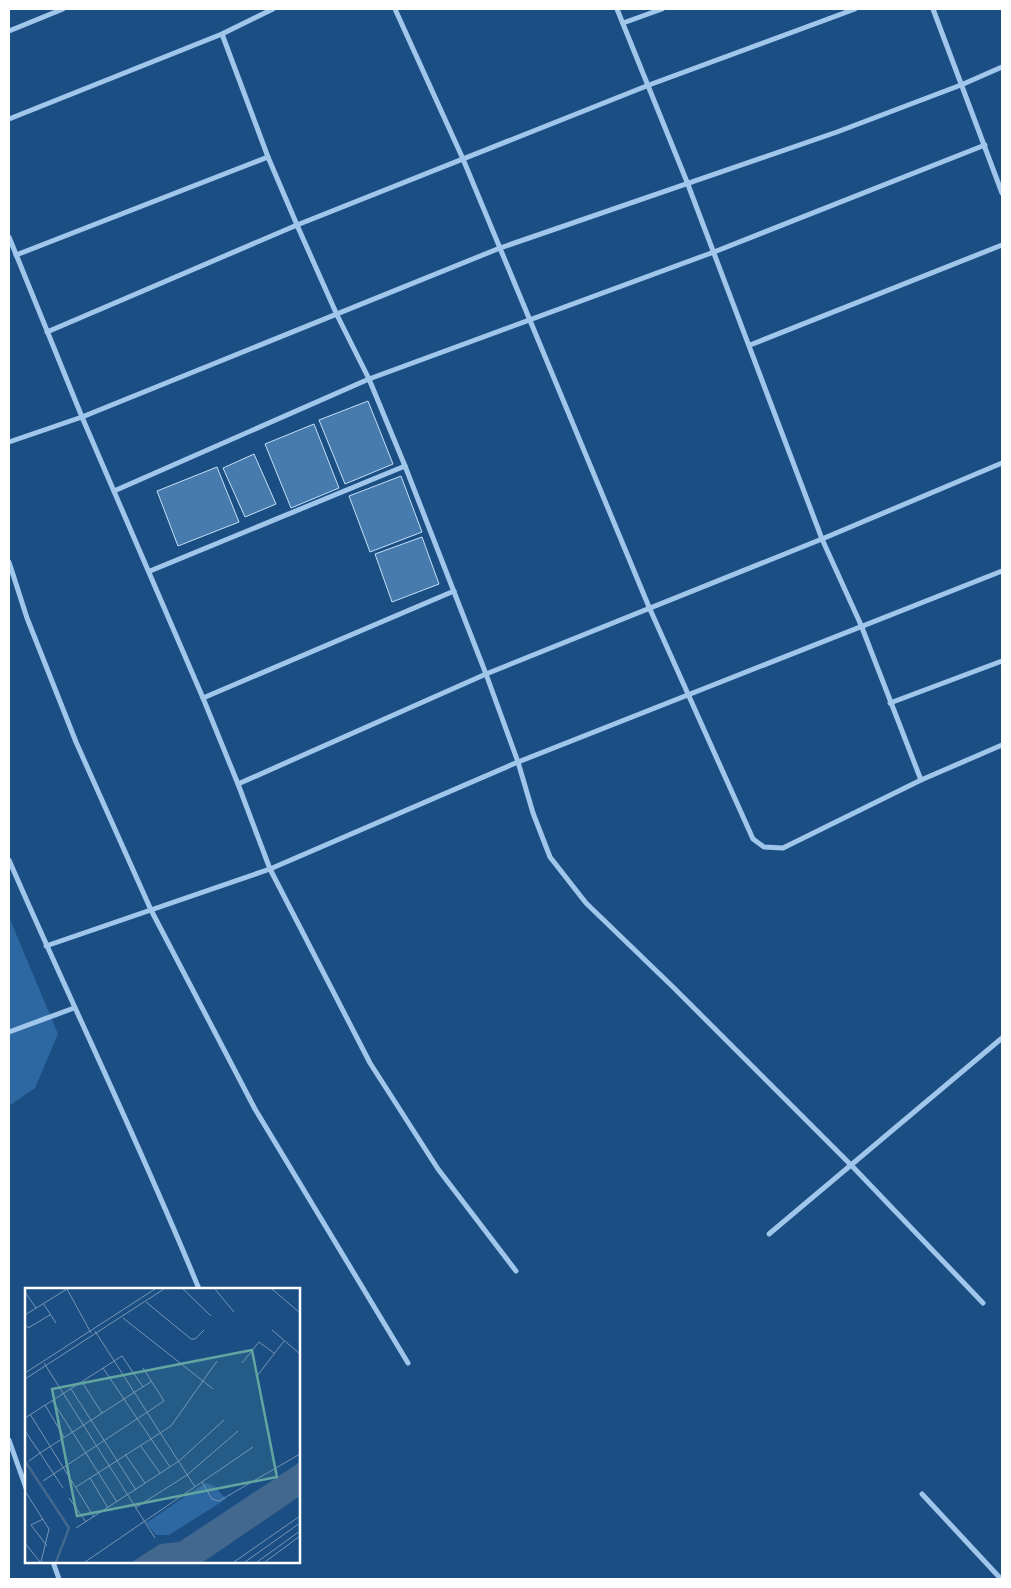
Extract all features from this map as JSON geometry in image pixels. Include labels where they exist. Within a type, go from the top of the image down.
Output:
[{"type":"street","points":[[9,31],[63,9]]},
{"type":"street","points":[[9,119],[222,34],[273,9]]},
{"type":"street","points":[[395,9],[463,159],[649,607],[753,839],[764,847],[783,848],[921,780],[1002,745]]},
{"type":"street","points":[[617,9],[687,182],[822,539],[861,625],[921,780]]},
{"type":"street","points":[[623,23],[662,9]]},
{"type":"street","points":[[47,332],[297,225],[649,85],[855,9]]},
{"type":"street","points":[[933,9],[1002,193]]},
{"type":"street","points":[[222,34],[268,158],[336,315],[369,379],[405,466],[486,674],[518,762],[533,813],[550,857],[586,903],[852,1166],[983,1303]]},
{"type":"street","points":[[9,442],[82,417],[500,248],[687,182],[837,132],[961,85],[1002,67]]},
{"type":"street","points":[[114,491],[369,379],[714,252],[985,144]]},
{"type":"street","points":[[16,255],[268,158]]},
{"type":"street","points":[[9,237],[82,417],[150,571],[203,698],[270,869],[370,1064],[438,1169],[516,1271]]},
{"type":"street","points":[[750,345],[1002,245]]},
{"type":"street","points":[[238,784],[486,674],[822,539],[1002,463]]},
{"type":"street","points":[[150,571],[405,466]]},
{"type":"street","points":[[9,562],[27,618],[76,742],[151,910],[255,1110],[408,1363]]},
{"type":"street","points":[[46,946],[270,869],[518,762],[1002,570]]},
{"type":"street","points":[[203,698],[454,591]]},
{"type":"street","points":[[890,703],[1002,661]]},
{"type":"street","points":[[9,860],[199,1288]]},
{"type":"street","points":[[9,1032],[74,1008]]},
{"type":"street","points":[[769,1234],[1002,1038]]},
{"type":"street","points":[[9,1440],[25,1485]]},
{"type":"street","points":[[922,1494],[1001,1579]]},
{"type":"street","points":[[52,1563],[59,1579]]},
{"type":"shaded area","points":[[9,917],[58,1034],[35,1088],[9,1106]]},
{"type":"building","points":[[368,401],[393,464],[345,484],[319,420]]},
{"type":"building","points":[[314,424],[339,488],[291,508],[265,444]]},
{"type":"building","points":[[254,454],[276,504],[245,517],[223,468]]},
{"type":"building","points":[[217,467],[239,522],[178,546],[157,491]]},
{"type":"building","points":[[401,476],[422,532],[370,552],[349,496]]},
{"type":"building","points":[[422,537],[439,584],[392,602],[375,554]]}]
